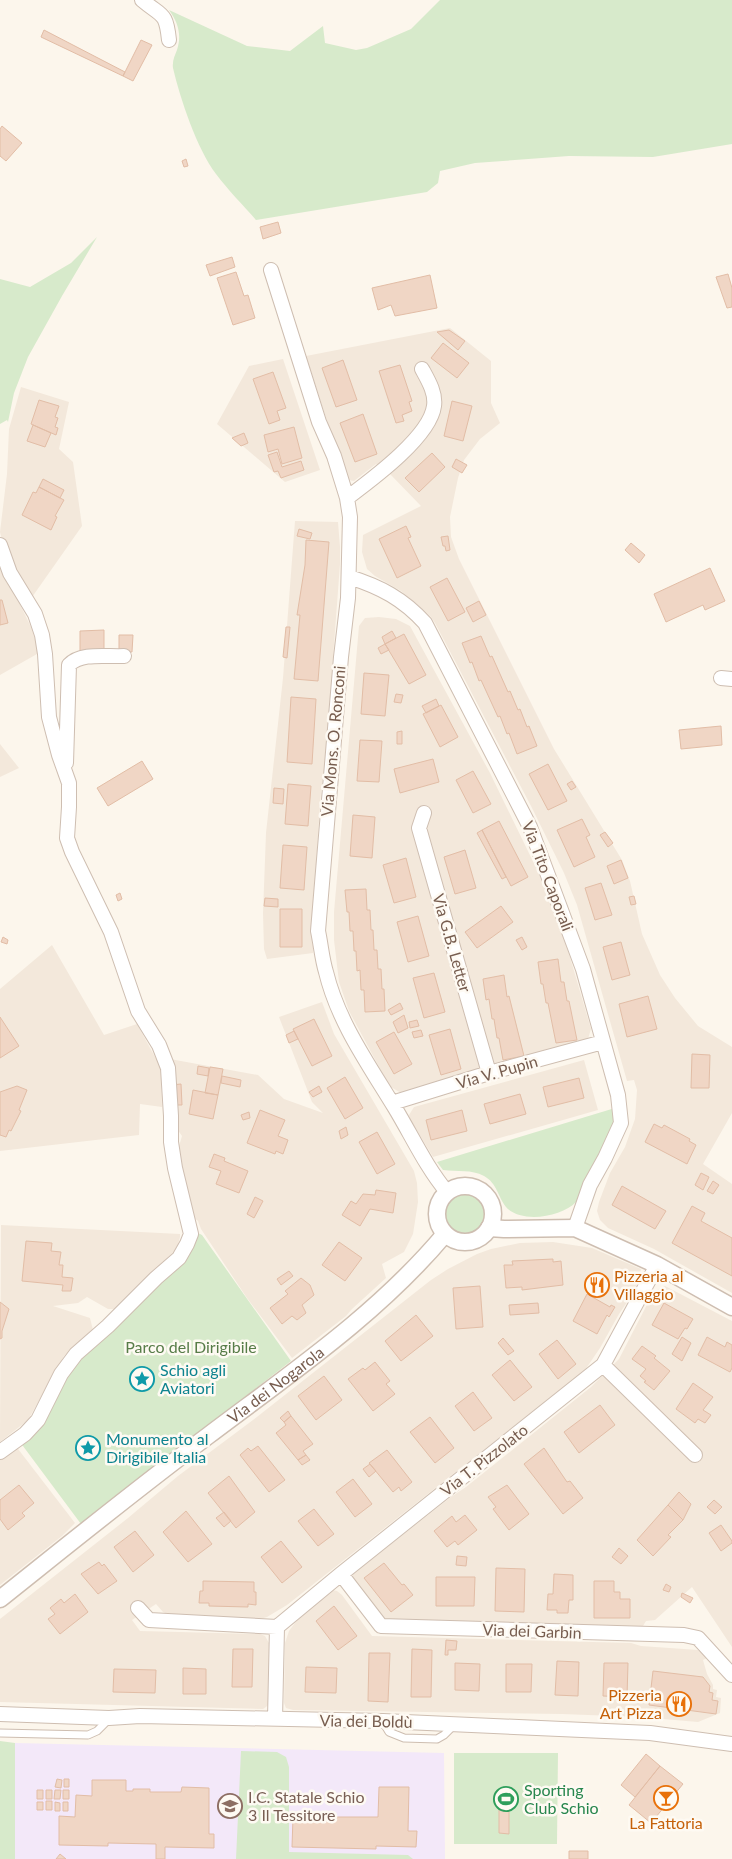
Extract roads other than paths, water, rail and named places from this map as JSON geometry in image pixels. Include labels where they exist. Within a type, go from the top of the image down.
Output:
[{"type":"street","points":[[142,0],[161,13],[167,23],[169,40]]},
{"type":"street","name":"Via Mons. O. Ronconi","points":[[271,270],[319,422],[334,456],[347,498],[350,518],[349,577],[321,878],[318,931],[326,974],[342,1016],[371,1071],[436,1178],[447,1192]]},
{"type":"street","points":[[347,498],[380,473],[408,447],[429,420],[434,406],[432,387],[422,370]]},
{"type":"street","points":[[0,545],[10,573],[35,614],[42,635],[49,717],[69,783],[70,807],[67,838],[111,932],[138,1011],[159,1045],[168,1068],[171,1142],[175,1168],[191,1234],[179,1258],[76,1354],[61,1374],[38,1420],[26,1434],[0,1452]]},
{"type":"street","name":"Via Tito Caporali","points":[[349,577],[390,593],[414,611],[425,623],[530,827],[583,969],[618,1095],[621,1123],[590,1185],[576,1228]]},
{"type":"street","points":[[66,772],[69,666],[73,661],[82,658],[124,656]]},
{"type":"street","name":"Via G.B. Letter","points":[[424,814],[419,828],[489,1073]]},
{"type":"street","name":"Via V. Pupin","points":[[392,1103],[489,1073],[603,1042]]},
{"type":"street","points":[[456,1187],[475,1188],[483,1193],[489,1200],[492,1209],[492,1219],[489,1228],[484,1234],[469,1242],[460,1242],[445,1234],[437,1220],[437,1212],[442,1198],[447,1192],[456,1187]]},
{"type":"street","points":[[489,1228],[576,1228],[657,1265],[732,1307]]},
{"type":"street","name":"Via dei Nogarola","points":[[0,1600],[150,1479],[342,1334],[423,1260],[445,1234]]},
{"type":"street","name":"Via T. Pizzolato","points":[[277,1627],[603,1365],[657,1265]]},
{"type":"street","points":[[603,1365],[695,1455]]},
{"type":"street","name":"Via dei Garbin","points":[[341,1574],[381,1626],[684,1635],[698,1638],[732,1676]]},
{"type":"street","points":[[138,1608],[150,1620],[277,1627],[275,1719]]},
{"type":"street","name":"Via dei Boldù","points":[[0,1714],[109,1718],[140,1716],[455,1724],[650,1733],[732,1744]]},
{"type":"lane","points":[[0,1733],[88,1735],[97,1731],[109,1718]]},
{"type":"place","name":"Pizzeria al Villaggio","points":[[597,1285]]},
{"type":"place","name":"Schio agli Aviatori","points":[[142,1379]]},
{"type":"place","name":"Monumento al Dirigibile Italia","points":[[88,1448]]},
{"type":"place","name":"Pizzeria Art Pizza","points":[[679,1704]]},
{"type":"place","name":"La Fattoria","points":[[666,1798]]},
{"type":"place","name":"Sporting Club Schio","points":[[506,1799]]},
{"type":"place","name":"I.C. Statale Schio 3 Il Tessitore","points":[[230,1806]]},
{"type":"park label","name":"Parco del Dirigibile","points":[[191,1347]]}]
